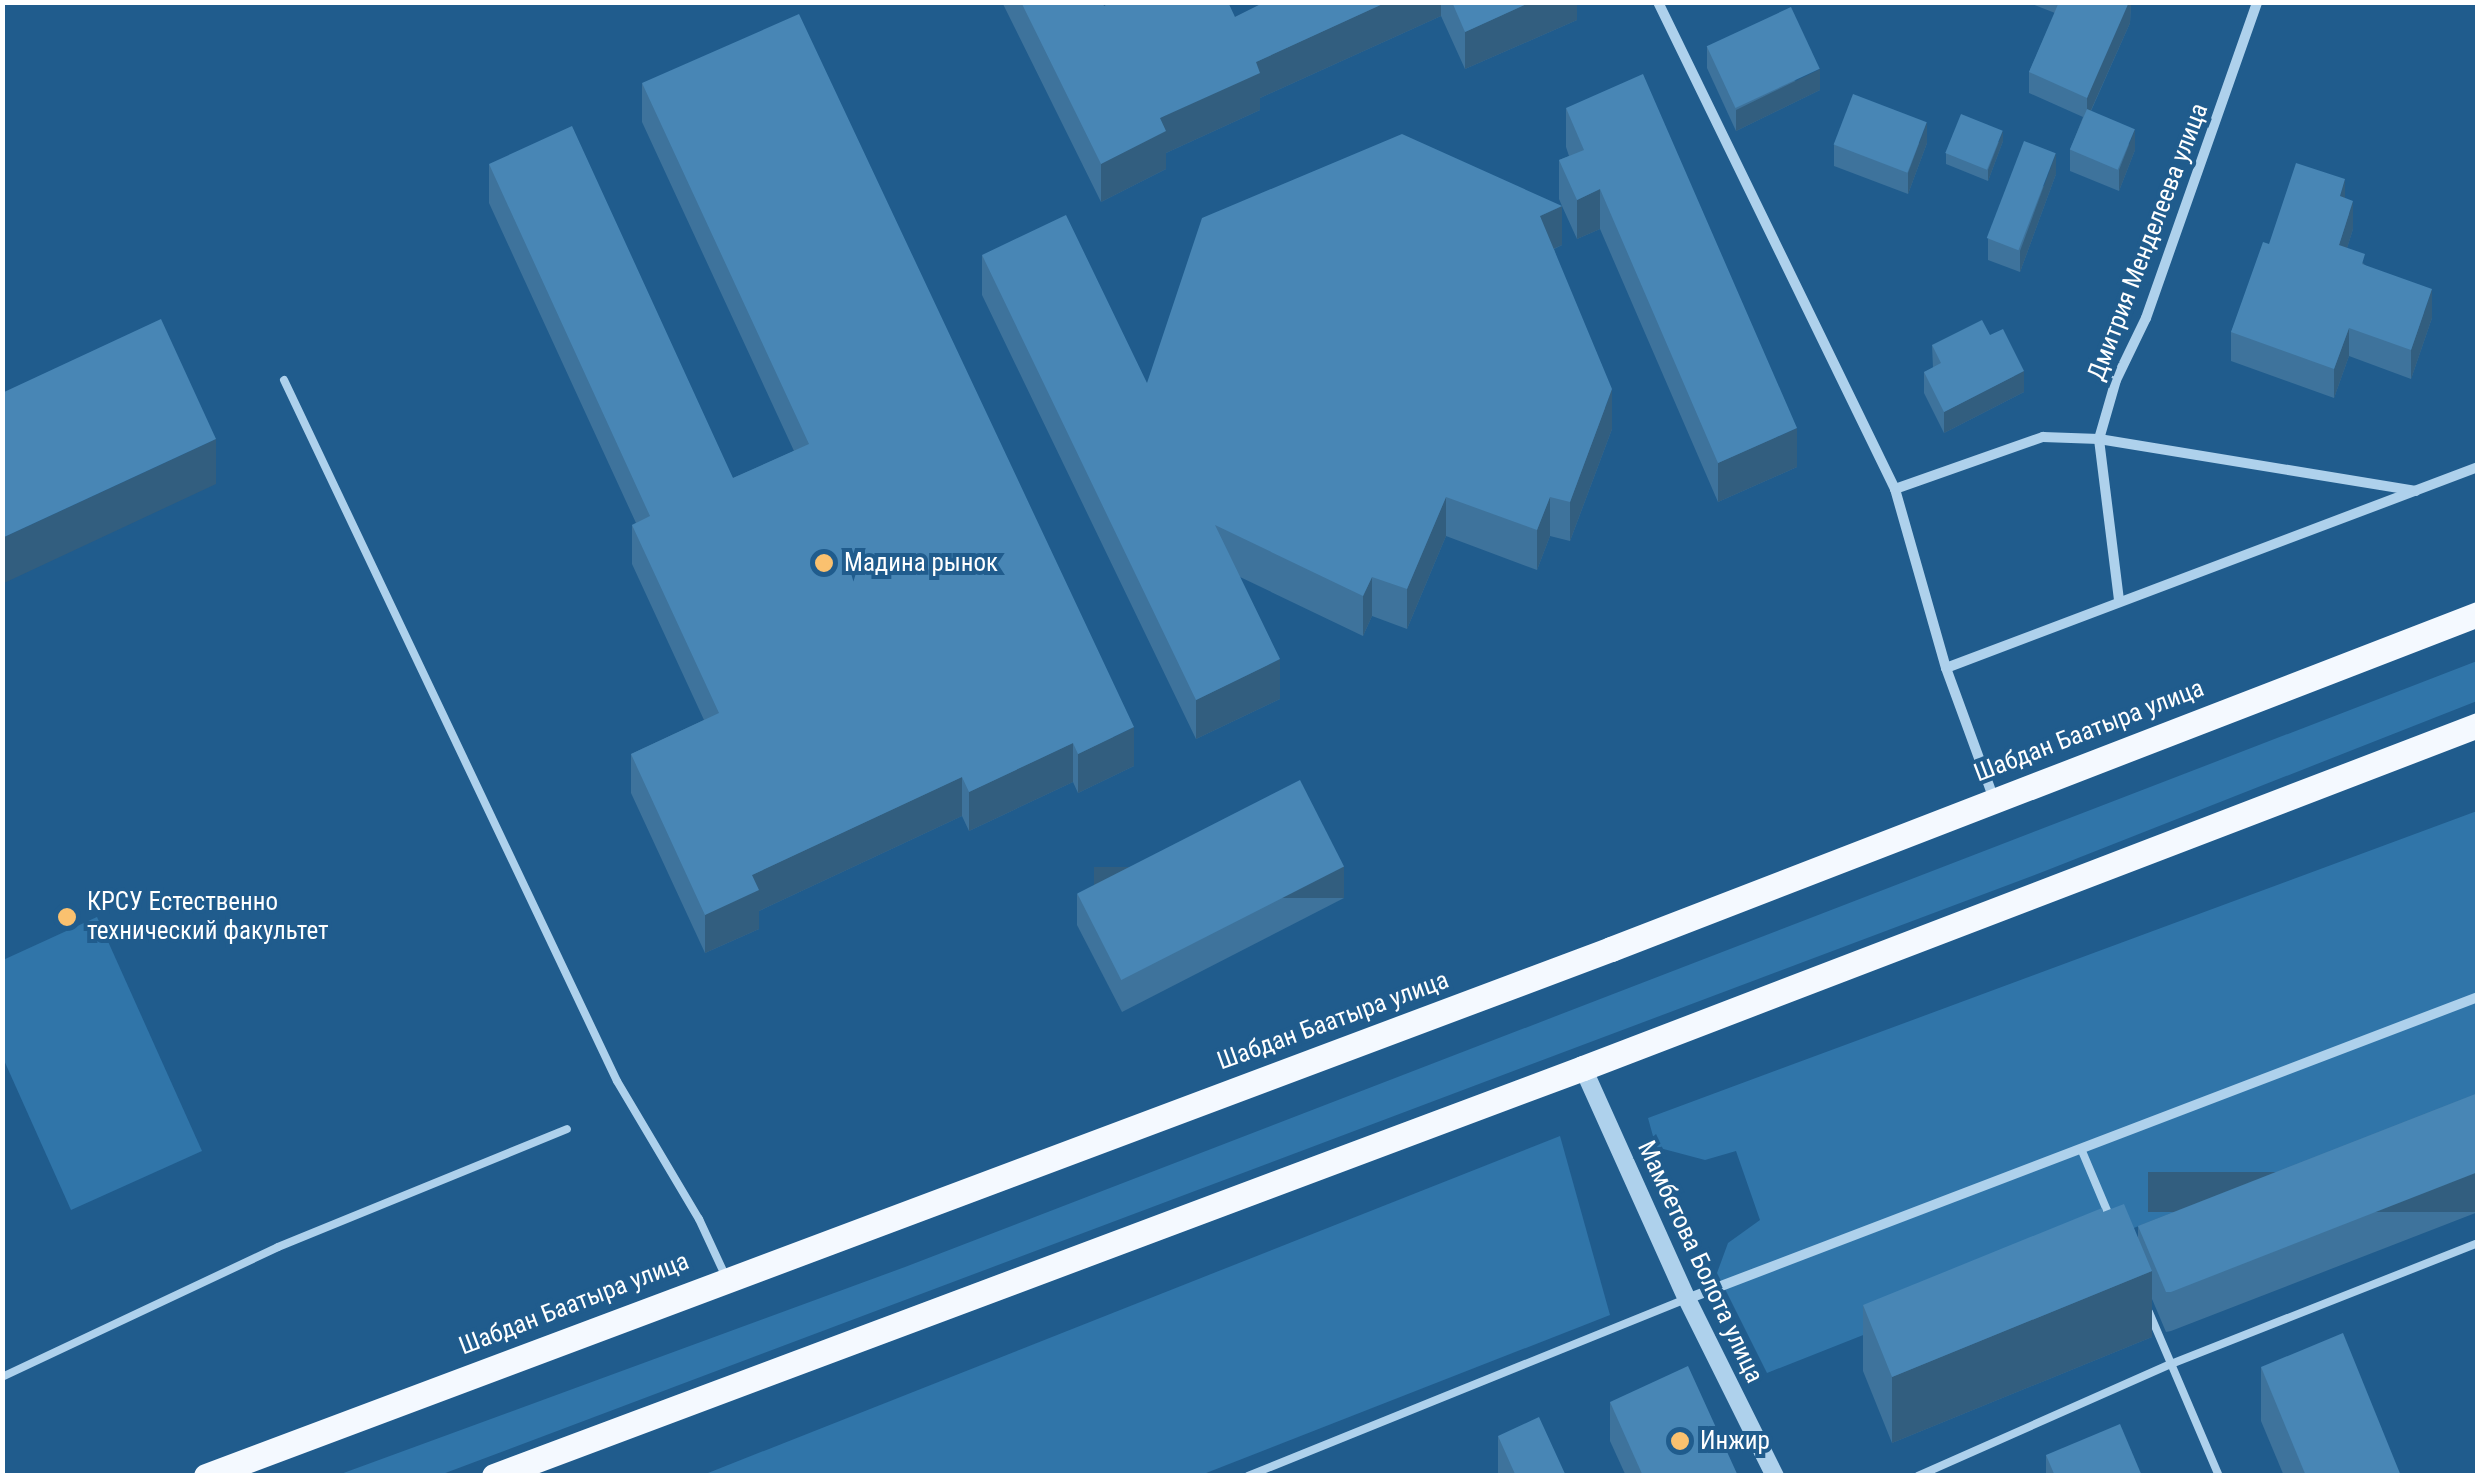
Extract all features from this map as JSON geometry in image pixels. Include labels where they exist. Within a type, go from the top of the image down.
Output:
[{"type":"main road","name":"Шабдан Баатыра улица","points":[[206,1476],[1592,956],[2478,614]]},
{"type":"main road","points":[[494,1476],[1583,1068],[2478,725]]},
{"type":"street","points":[[1658,2],[1896,490],[1946,668],[1994,800]]},
{"type":"street","name":"Дмитрия Менделеева улица","points":[[2099,440],[2116,380],[2146,318],[2257,2]]},
{"type":"street","points":[[1896,490],[2043,438],[2099,440],[2420,492]]},
{"type":"street","points":[[2099,440],[2120,600]]},
{"type":"street","points":[[1946,668],[2478,467]]},
{"type":"street","points":[[1687,1299],[2478,997]]},
{"type":"street","name":"Мамбетова Болота улица","points":[[1583,1068],[1687,1299],[1776,1476]]},
{"type":"lane","points":[[284,380],[617,1081],[699,1218],[727,1278]]},
{"type":"lane","points":[[2,1377],[278,1248],[567,1128]]},
{"type":"lane","points":[[2082,1151],[2119,1240]]},
{"type":"lane","points":[[1918,1476],[2172,1364],[2478,1244]]},
{"type":"lane","points":[[2142,1293],[2219,1476]]},
{"type":"lane","points":[[1248,1476],[1687,1299]]},
{"type":"shaded area","points":[[2477,661],[2477,701],[2045,871],[440,1475],[338,1475],[905,1267]]},
{"type":"shaded area","points":[[2477,811],[2477,1099],[2197,1203],[1767,1373],[1717,1273],[1728,1243],[1760,1220],[1736,1151],[1705,1160],[1656,1147],[1648,1118]]},
{"type":"shaded area","points":[[97,917],[202,1151],[71,1210],[3,1058],[3,960]]},
{"type":"shaded area","points":[[1560,1136],[1610,1315],[1201,1475],[703,1475]]},
{"type":"building","points":[[1021,2],[1102,2],[1104,6],[1111,2],[1228,2],[1235,17],[1265,2],[1387,2],[1256,62],[1260,73],[1160,118],[1166,131],[1101,164]]},
{"type":"building","points":[[1452,2],[1531,2],[1465,32]]},
{"type":"building","points":[[2059,2],[2129,2],[2087,98],[2029,72]]},
{"type":"building","points":[[1791,7],[1820,69],[1735,108],[1707,46]]},
{"type":"building","points":[[799,14],[1134,727],[1078,754],[1073,743],[969,792],[962,777],[752,875],[759,890],[705,915],[631,754],[719,713],[632,525],[650,516],[489,164],[572,126],[733,478],[809,444],[642,83]]},
{"type":"building","points":[[1643,74],[1797,428],[1718,463],[1600,189],[1577,200],[1559,160],[1584,150],[1566,108]]},
{"type":"building","points":[[1853,94],[1927,122],[1907,173],[1834,144]]},
{"type":"building","points":[[2087,109],[2135,129],[2118,170],[2070,150]]},
{"type":"building","points":[[1961,114],[2003,131],[1987,170],[1945,153]]},
{"type":"building","points":[[1402,134],[1562,206],[1540,216],[1612,389],[1570,502],[1550,497],[1537,530],[1446,497],[1407,589],[1372,577],[1363,596],[1215,525],[1280,659],[1196,700],[982,255],[1066,215],[1147,383],[1202,218]]},
{"type":"building","points":[[2024,141],[2056,153],[2018,250],[1987,238]]},
{"type":"building","points":[[2296,163],[2345,179],[2340,196],[2353,201],[2339,245],[2365,254],[2362,264],[2432,289],[2411,350],[2349,328],[2334,369],[2231,332],[2263,242],[2269,244]]},
{"type":"building","points":[[161,319],[216,439],[2,538],[2,393]]},
{"type":"building","points":[[1982,320],[1990,335],[2003,329],[2024,371],[1944,412],[1924,372],[1941,363],[1932,345]]},
{"type":"building","points":[[1300,780],[1344,866],[1121,980],[1077,893]]},
{"type":"building","points":[[2478,1093],[2478,1172],[2166,1292],[2138,1226]]},
{"type":"building","points":[[2124,1204],[2152,1271],[1892,1377],[1863,1305],[2102,1208],[2103,1212]]},
{"type":"building","points":[[2343,1333],[2401,1476],[2306,1476],[2261,1367]]},
{"type":"building","points":[[1688,1366],[1738,1476],[1643,1476],[1610,1402]]},
{"type":"building","points":[[1539,1417],[1566,1476],[1512,1476],[1515,1474],[1498,1436]]},
{"type":"building","points":[[2120,1424],[2142,1476],[2055,1476],[2046,1455]]},
{"type":"place","name":"Мадина рынок","points":[[824,563]]},
{"type":"place","name":"КРСУ Естественно технический факультет","points":[[67,917]]},
{"type":"place","name":"Инжир","points":[[1680,1441]]}]
